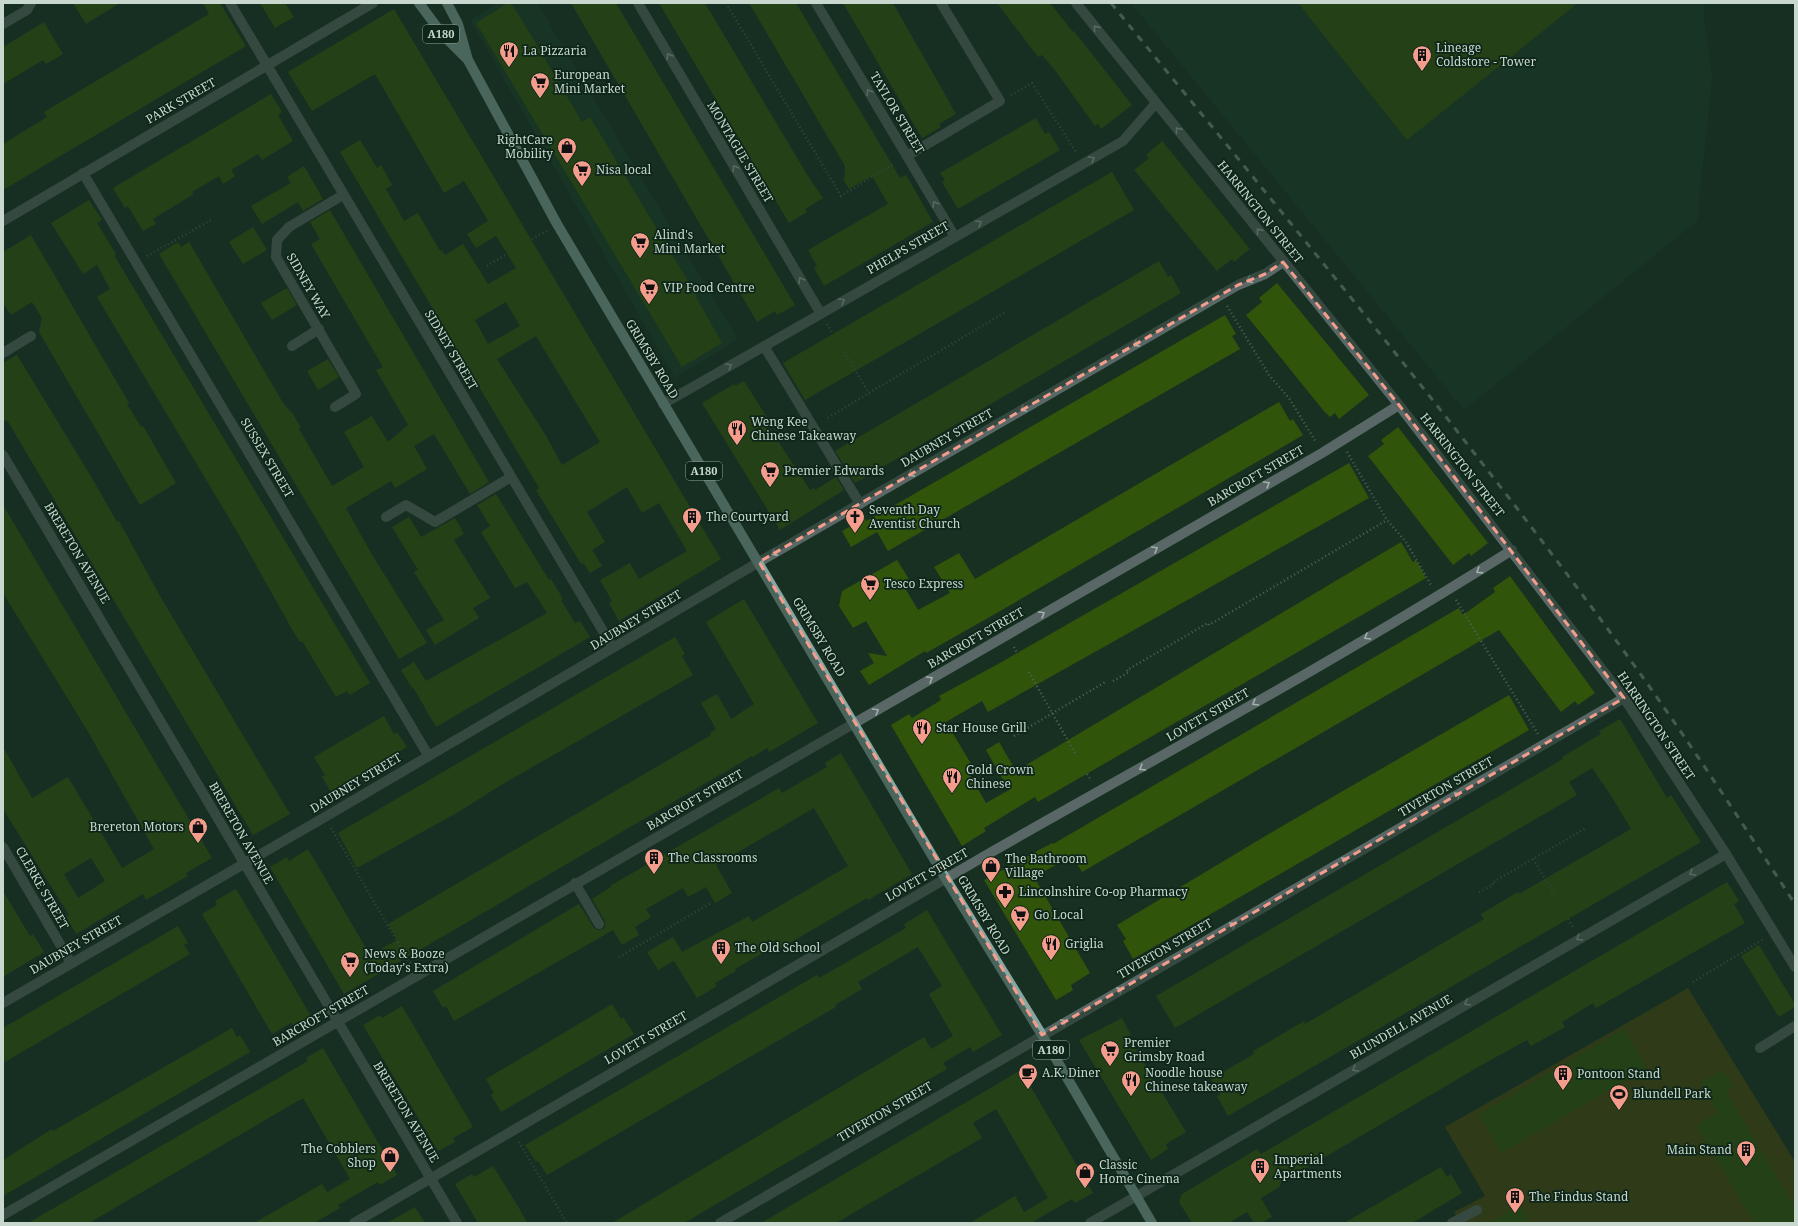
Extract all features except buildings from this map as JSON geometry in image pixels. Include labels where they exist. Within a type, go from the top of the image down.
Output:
[{"type":"main road","name":"A180","points":[[419,3],[442,34],[468,60]]},
{"type":"main road","name":"A180","points":[[447,3],[458,24],[468,60]]},
{"type":"main road","name":"GRIMSBY ROAD","points":[[468,60],[557,224],[946,879],[1042,1035],[1152,1223]]},
{"type":"street","points":[[3,24],[27,10],[31,3]]},
{"type":"street","name":"SIDNEY STREET","points":[[230,3],[343,196],[613,648]]},
{"type":"street","name":"PARK STREET","points":[[3,221],[373,3]]},
{"type":"street","name":"MONTAGUE STREET","points":[[638,3],[821,314]]},
{"type":"street","name":"TAYLOR STREET","points":[[816,3],[954,237]]},
{"type":"street","points":[[907,156],[1000,101],[941,3]]},
{"type":"street","name":"HARRINGTON STREET","points":[[1076,3],[1399,405],[1512,550],[1624,698],[1726,854],[1795,967]]},
{"type":"street","name":"PHELPS STREET","points":[[664,404],[1123,141],[1156,103]]},
{"type":"street","name":"SUSSEX STREET","points":[[83,173],[428,755]]},
{"type":"street","name":"SIDNEY WAY","points":[[335,407],[356,394],[276,257],[277,240],[288,227],[343,196]]},
{"type":"street","name":"DAUBNEY STREET","points":[[3,1003],[1220,295],[1238,285],[1265,274],[1283,262]]},
{"type":"street","name":"SIDNEY WAY","points":[[292,346],[319,329]]},
{"type":"street","points":[[3,352],[31,336]]},
{"type":"street","points":[[764,346],[860,504]]},
{"type":"street","name":"BARCROFT STREET","points":[[3,1215],[418,976],[575,883],[855,724],[1341,442],[1399,405]]},
{"type":"street","name":"BRERETON AVENUE","points":[[3,455],[458,1223]]},
{"type":"street","points":[[386,517],[406,505],[435,522],[511,477]]},
{"type":"street","name":"LOVETT STREET","points":[[354,1223],[946,879],[1106,789],[1450,589],[1512,550]]},
{"type":"street","name":"TIVERTON STREET","points":[[720,1223],[1624,698]]},
{"type":"street","name":"CLERKE STREET","points":[[3,847],[71,963]]},
{"type":"street","name":"BLUNDELL AVENUE","points":[[1090,1223],[1726,854]]},
{"type":"street","points":[[575,883],[599,924]]},
{"type":"street","points":[[1760,1048],[1795,1026]]},
{"type":"street","points":[[1452,1223],[1477,1210]]},
{"type":"path","points":[[726,3],[841,196],[907,156]]},
{"type":"path","points":[[1000,101],[1032,83],[1083,164]]},
{"type":"path","points":[[136,263],[214,219]]},
{"type":"path","points":[[487,266],[507,254]]},
{"type":"path","points":[[1220,295],[1269,375],[1289,398],[1322,453]]},
{"type":"path","points":[[828,418],[1004,313]]},
{"type":"path","points":[[844,352],[869,393]]},
{"type":"path","points":[[1341,442],[1387,520],[1406,542],[1438,596]]},
{"type":"path","points":[[1113,681],[1129,672],[1127,670],[1208,623],[1209,625],[1387,520]]},
{"type":"path","points":[[1450,589],[1544,745]]},
{"type":"path","points":[[1029,672],[1076,755]]},
{"type":"path","points":[[1014,736],[1107,681]]},
{"type":"path","points":[[325,817],[418,976]]},
{"type":"path","points":[[1480,892],[1493,884],[1492,883],[1586,828]]},
{"type":"path","points":[[1533,859],[1555,896]]},
{"type":"path","points":[[618,957],[711,903]]},
{"type":"path","points":[[1693,982],[1774,933]]},
{"type":"path","points":[[514,1131],[567,1223]]},
{"type":"highlighted area","points":[[1283,262],[1399,405],[1624,698],[1042,1035],[759,562],[1238,285],[1265,274]]},
{"type":"shaded area","points":[[498,3],[537,3],[738,339],[675,378],[470,20]]},
{"type":"shaded area","points":[[1131,3],[1705,3],[1704,16],[1712,79],[1697,221],[1464,410]]},
{"type":"shaded area","name":"Blundell Park","points":[[1688,988],[1795,1162],[1795,1223],[1460,1223],[1454,1212],[1485,1196],[1445,1127]]},
{"type":"railway","points":[[1111,3],[1308,244],[1438,406],[1501,488],[1670,715],[1795,904]]},
{"type":"place","name":"La Pizzaria","points":[[509,68]]},
{"type":"place","name":"Lineage Coldstore - Tower","points":[[1422,72]]},
{"type":"place","name":"European Mini Market","points":[[540,99]]},
{"type":"place","name":"RightCare Mobility","points":[[567,164]]},
{"type":"place","name":"Nisa local","points":[[582,187]]},
{"type":"place","name":"Alind's Mini Market","points":[[640,259]]},
{"type":"place","name":"VIP Food Centre","points":[[649,305]]},
{"type":"place","name":"Weng Kee Chinese Takeaway","points":[[737,446]]},
{"type":"place","name":"Premier Edwards","points":[[770,488]]},
{"type":"place","name":"The Courtyard","points":[[692,534]]},
{"type":"place","name":"Seventh Day Aventist Church","points":[[855,534]]},
{"type":"place","name":"Tesco Express","points":[[870,601]]},
{"type":"place","name":"Star House Grill","points":[[922,745]]},
{"type":"place","name":"Gold Crown Chinese","points":[[952,794]]},
{"type":"place","name":"Brereton Motors","points":[[198,844]]},
{"type":"place","name":"The Classrooms","points":[[654,875]]},
{"type":"place","name":"The Bathroom Village","points":[[991,883]]},
{"type":"place","name":"Lincolnshire Co-op Pharmacy","points":[[1005,909]]},
{"type":"place","name":"Go Local","points":[[1020,932]]},
{"type":"place","name":"Griglia","points":[[1051,961]]},
{"type":"place","name":"The Old School","points":[[721,965]]},
{"type":"place","name":"News & Booze (Today's Extra)","points":[[350,978]]},
{"type":"place","name":"Premier Grimsby Road","points":[[1110,1067]]},
{"type":"place","name":"A.K. Diner","points":[[1028,1090]]},
{"type":"place","name":"Pontoon Stand","points":[[1563,1091]]},
{"type":"place","name":"Noodle house Chinese takeaway","points":[[1131,1097]]},
{"type":"place","name":"Blundell Park","points":[[1619,1111]]},
{"type":"place","name":"Main Stand","points":[[1746,1167]]},
{"type":"place","name":"The Cobblers Shop","points":[[390,1173]]},
{"type":"place","name":"Imperial Apartments","points":[[1260,1184]]},
{"type":"place","name":"Classic Home Cinema","points":[[1085,1189]]},
{"type":"place","name":"The Findus Stand","points":[[1515,1214]]}]
